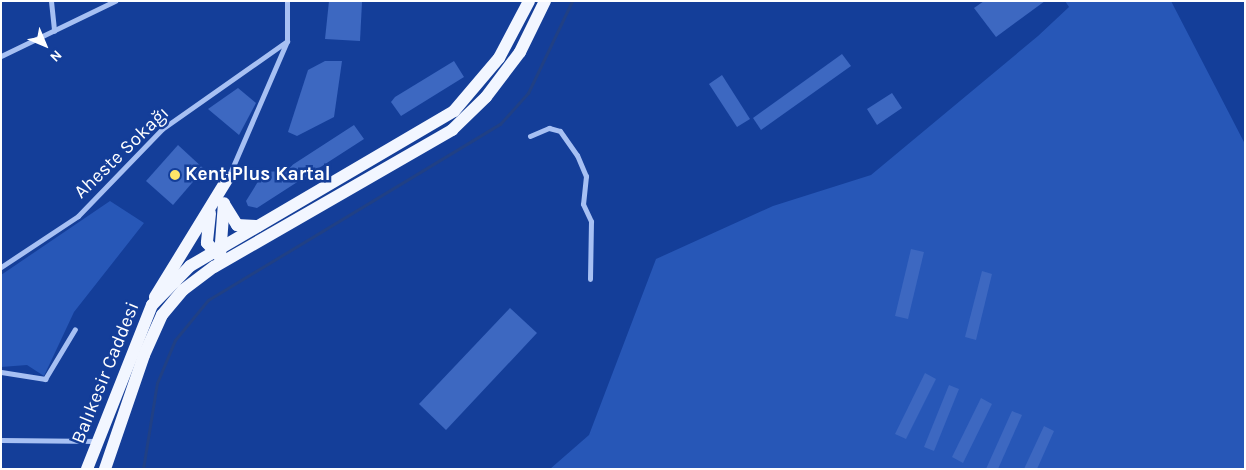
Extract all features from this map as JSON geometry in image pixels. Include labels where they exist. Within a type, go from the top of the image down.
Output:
[{"type":"main road","name":"Balıkesir Caddesi","points":[[105,469],[162,315],[183,290],[221,254],[454,111],[500,58],[529,1]]},
{"type":"main road","name":"Balıkesir Caddesi","points":[[87,469],[152,305],[190,266],[221,254],[452,130],[486,97],[520,52],[545,1]]},
{"type":"main road","points":[[152,305],[165,277],[218,203],[228,178]]},
{"type":"main road","points":[[218,203],[237,225],[264,226]]},
{"type":"main road","points":[[218,203],[221,254]]},
{"type":"street","points":[[51,1],[54,32]]},
{"type":"street","points":[[1,56],[115,1]]},
{"type":"street","points":[[228,178],[287,41],[287,1]]},
{"type":"street","name":"Aheste Sokağı","points":[[1,267],[78,216],[162,129],[287,41]]},
{"type":"street","points":[[530,136],[549,128],[560,131],[577,155],[586,176],[583,204],[591,222],[590,279]]},
{"type":"street","points":[[1,372],[45,379],[75,329]]},
{"type":"street","points":[[1,440],[98,441]]},
{"type":"shaded area","points":[[1065,1],[1171,1],[1245,144],[1245,469],[550,469],[589,435],[656,259],[773,206],[871,175],[1038,36],[1069,7]]},
{"type":"shaded area","points":[[110,201],[144,223],[74,312],[44,376],[27,365],[1,367],[1,275]]},
{"type":"building","points":[[329,1],[362,2],[360,41],[325,39]]},
{"type":"building","points":[[984,1],[1045,1],[996,37],[974,8]]},
{"type":"building","points":[[842,54],[851,66],[761,130],[753,118]]},
{"type":"building","points":[[325,61],[342,61],[334,117],[297,136],[288,132],[308,70]]},
{"type":"building","points":[[454,61],[464,77],[401,116],[391,102],[395,97]]},
{"type":"building","points":[[722,75],[750,119],[737,127],[709,84]]},
{"type":"building","points":[[238,88],[256,103],[239,135],[208,109]]},
{"type":"building","points":[[892,93],[902,108],[877,125],[867,109]]},
{"type":"building","points":[[354,125],[364,139],[257,208],[248,206],[246,201],[264,172],[283,171]]},
{"type":"building","name":"Kent Plus Kartal","points":[[178,145],[204,169],[173,205],[146,181]]},
{"type":"building","points":[[911,249],[924,252],[908,319],[895,316]]},
{"type":"building","points":[[982,271],[992,274],[976,340],[965,337]]},
{"type":"building","points":[[510,308],[537,333],[446,430],[419,404]]},
{"type":"building","points":[[925,373],[936,379],[906,439],[895,434]]},
{"type":"building","points":[[949,385],[959,389],[934,451],[924,447]]},
{"type":"building","points":[[981,398],[992,404],[963,463],[952,457]]},
{"type":"building","points":[[1012,411],[1022,415],[998,469],[986,469]]},
{"type":"building","points":[[1044,426],[1054,431],[1037,469],[1024,469]]},
{"type":"waterway","points":[[143,469],[157,383],[175,340],[208,300],[500,124],[528,93],[572,1]]},
{"type":"place","name":"Kent Plus Kartal","points":[[175,175]]}]
